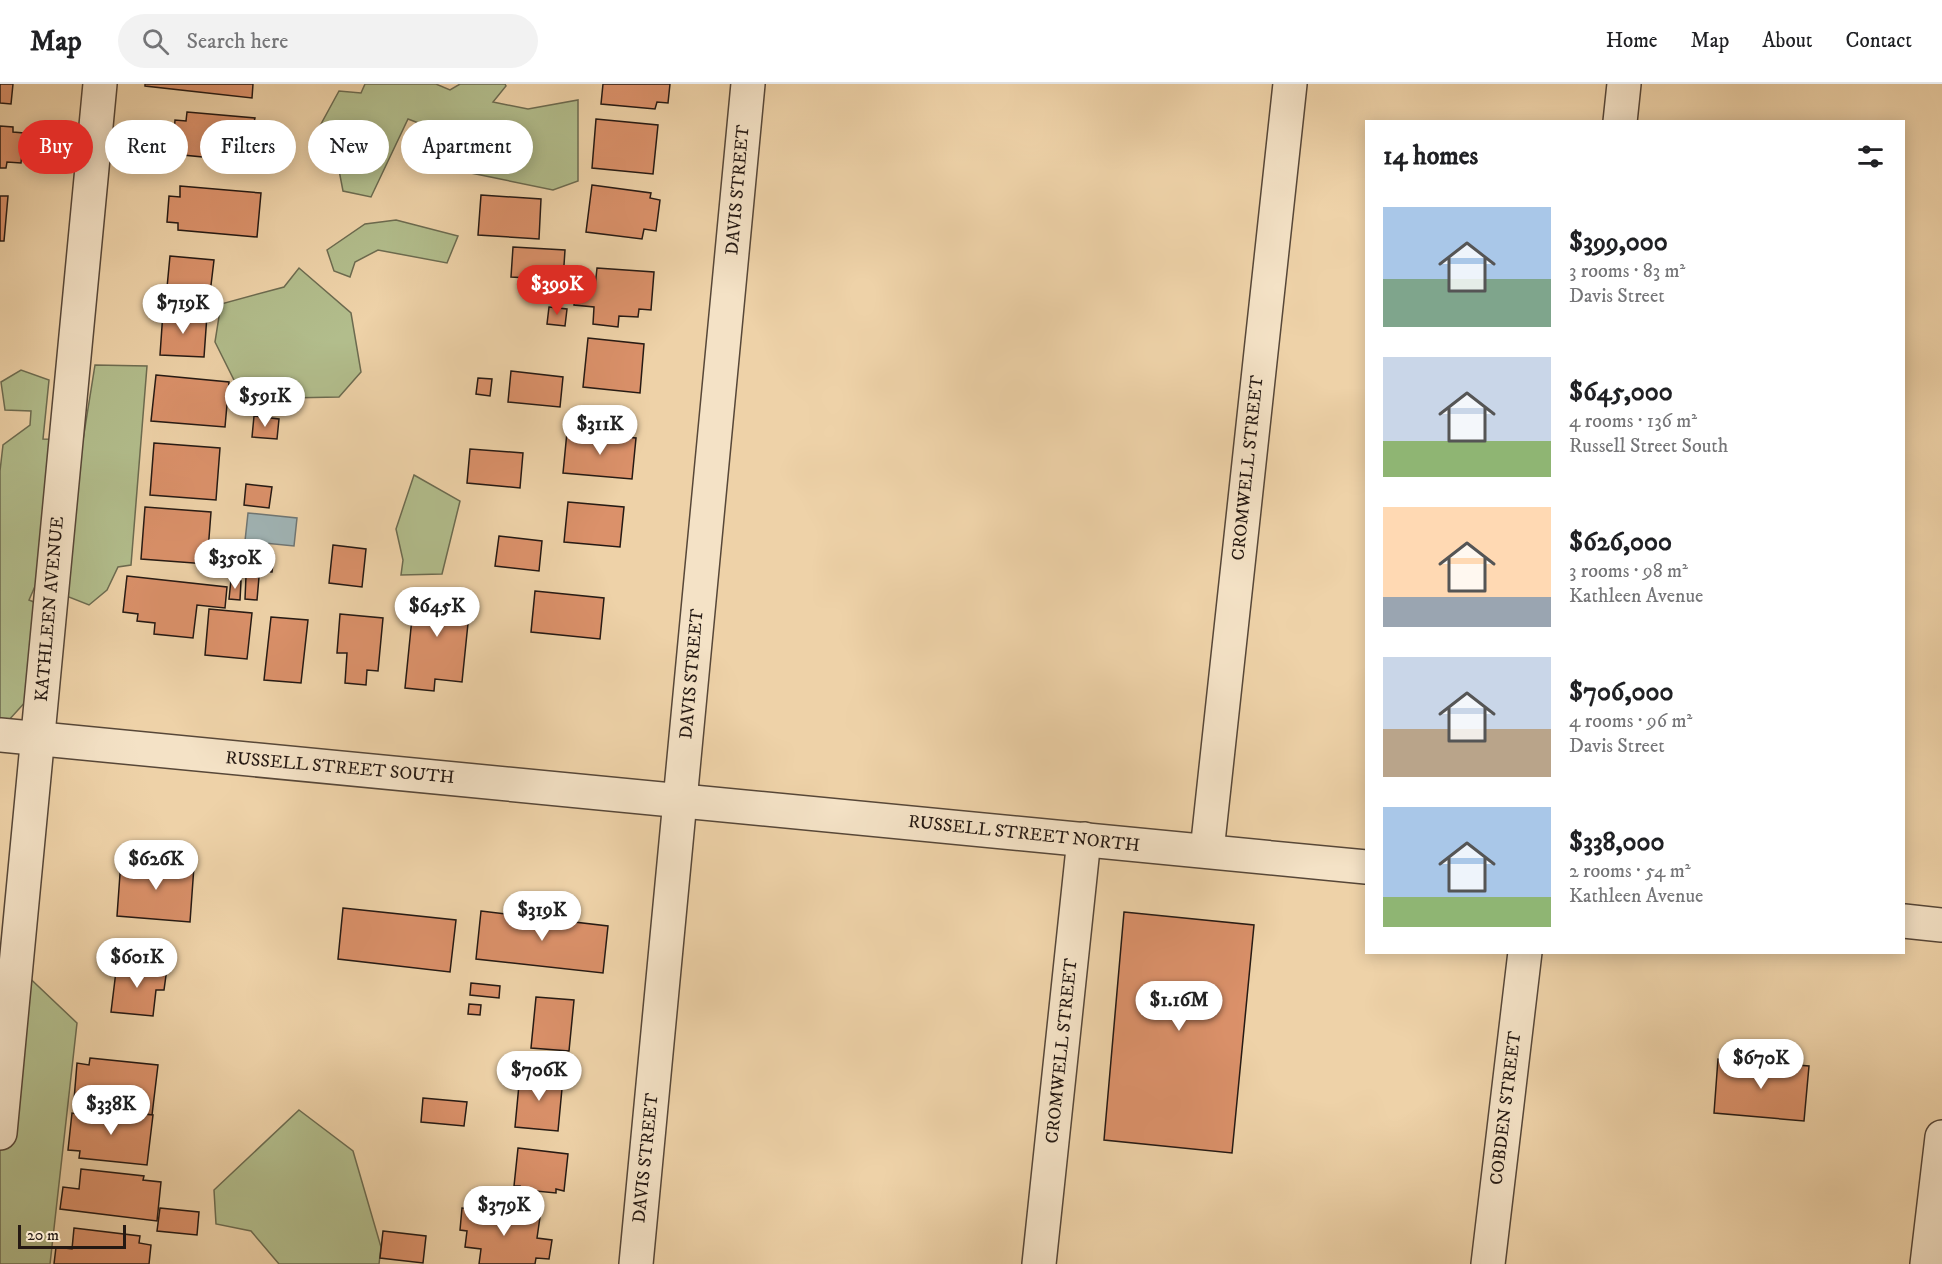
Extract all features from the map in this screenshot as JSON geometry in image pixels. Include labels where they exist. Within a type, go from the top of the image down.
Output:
[{"type":"street","name":"KATHLEEN AVENUE","points":[[0,1133],[100,84]]},
{"type":"street","name":"DAVIS STREET","points":[[636,1264],[748,84]]},
{"type":"street","name":"CROMWELL STREET","points":[[1207,851],[1290,84]]},
{"type":"street","points":[[1620,120],[1624,84]]},
{"type":"street","name":"RUSSELL STREET SOUTH","points":[[0,735],[681,801]]},
{"type":"street","name":"RUSSELL STREET NORTH","points":[[681,801],[1365,867]]},
{"type":"street","name":"CROMWELL STREET","points":[[1039,1264],[1084,839]]},
{"type":"street","points":[[1905,921],[1942,925]]},
{"type":"street","name":"COBDEN STREET","points":[[1488,1264],[1525,954]]},
{"type":"street","points":[[1927,1264],[1942,1137]]},
{"type":"green space","points":[[365,84],[436,84],[450,90],[460,84],[505,84],[506,86],[493,102],[528,109],[578,100],[578,181],[553,190],[476,174],[533,174],[533,120],[401,120],[401,134],[389,159],[389,120],[323,120],[339,91],[361,93]]},
{"type":"green space","points":[[340,174],[382,174],[371,197],[343,191]]},
{"type":"green space","points":[[396,220],[458,236],[447,263],[378,250],[355,262],[350,277],[334,271],[327,250],[365,224]]},
{"type":"green space","points":[[299,268],[351,313],[361,372],[339,397],[287,398],[236,384],[215,342],[221,304],[284,287]]},
{"type":"green space","points":[[95,365],[147,366],[131,565],[118,567],[107,590],[89,605],[36,584],[29,600],[64,614],[58,666],[8,721],[0,720],[0,471],[3,445],[30,425],[31,411],[5,410],[1,382],[21,370],[49,380],[43,439],[83,440]]},
{"type":"green space","points":[[414,475],[460,501],[442,574],[401,575],[403,560],[396,529]]},
{"type":"green space","points":[[0,950],[77,1023],[50,1264],[0,1264]]},
{"type":"green space","points":[[299,1110],[353,1151],[381,1247],[379,1264],[279,1264],[251,1231],[216,1224],[214,1190]]},
{"type":"shaded area","points":[[248,513],[297,518],[294,546],[245,541]]},
{"type":"building","points":[[0,84],[13,84],[11,104],[0,103]]},
{"type":"building","points":[[145,84],[253,84],[252,98],[145,86]]},
{"type":"building","points":[[603,84],[670,84],[668,103],[657,102],[655,109],[601,104]]},
{"type":"building","points":[[187,112],[255,118],[254,120],[200,120],[200,157],[188,156],[188,120],[186,120]]},
{"type":"building","points":[[596,119],[658,125],[653,174],[592,168]]},
{"type":"building","points":[[0,126],[13,127],[13,132],[18,132],[18,163],[7,162],[6,168],[0,168]]},
{"type":"building","points":[[592,185],[651,193],[650,198],[660,200],[656,231],[644,229],[642,239],[586,232]]},
{"type":"building","points":[[180,186],[261,193],[257,237],[178,230],[178,223],[167,222],[169,196],[180,197]]},
{"type":"building","points":[[481,195],[541,199],[539,239],[478,235]]},
{"type":"building","points":[[0,196],[8,196],[4,241],[0,241]]},
{"type":"building","points":[[513,247],[565,250],[563,280],[511,277]]},
{"type":"building","points":[[170,256],[214,260],[209,302],[166,298]]},
{"type":"building","points":[[597,268],[654,272],[651,310],[639,309],[638,317],[619,316],[618,327],[593,324],[594,307],[574,305],[576,286],[595,287]]},
{"type":"building","points":[[549,307],[567,309],[565,326],[547,324]]},
{"type":"building","points":[[163,312],[207,315],[204,357],[160,355]]},
{"type":"building","points":[[588,338],[644,344],[640,393],[583,387]]},
{"type":"building","points":[[511,371],[563,377],[560,407],[508,402]]},
{"type":"building","points":[[156,375],[229,382],[225,427],[151,421]]},
{"type":"building","points":[[478,378],[492,379],[490,396],[476,394]]},
{"type":"building","points":[[254,416],[279,419],[277,439],[252,437]]},
{"type":"building","points":[[567,432],[636,438],[632,479],[563,473]]},
{"type":"building","points":[[154,443],[220,448],[216,500],[150,495]]},
{"type":"building","points":[[470,449],[523,453],[520,488],[467,483]]},
{"type":"building","points":[[246,484],[272,487],[269,508],[244,505]]},
{"type":"building","points":[[568,502],[624,507],[620,547],[564,542]]},
{"type":"building","points":[[145,507],[211,512],[207,564],[141,559]]},
{"type":"building","points":[[499,536],[542,541],[539,571],[495,566]]},
{"type":"building","points":[[333,545],[366,549],[362,587],[329,583]]},
{"type":"building","points":[[256,552],[274,554],[272,572],[255,571]]},
{"type":"building","points":[[216,556],[228,557],[227,572],[216,571]]},
{"type":"building","points":[[127,576],[227,587],[225,608],[197,605],[193,638],[154,634],[155,623],[137,621],[138,614],[123,612]]},
{"type":"building","points":[[246,576],[259,577],[257,600],[245,599]]},
{"type":"building","points":[[231,580],[241,581],[240,600],[229,599]]},
{"type":"building","points":[[415,588],[471,594],[462,682],[435,679],[434,691],[405,688]]},
{"type":"building","points":[[535,591],[604,598],[600,639],[531,632]]},
{"type":"building","points":[[209,609],[252,613],[247,659],[205,655]]},
{"type":"building","points":[[340,614],[383,618],[378,671],[367,670],[366,685],[345,683],[347,653],[337,653]]},
{"type":"building","points":[[271,617],[308,620],[301,683],[264,680]]},
{"type":"building","points":[[121,860],[194,866],[190,922],[117,916]]},
{"type":"building","points":[[343,908],[456,920],[450,972],[338,959]]},
{"type":"building","points":[[481,911],[608,926],[603,973],[476,959]]},
{"type":"building","points":[[1124,912],[1254,925],[1232,1153],[1104,1140]]},
{"type":"building","points":[[117,963],[167,968],[164,990],[156,990],[153,1016],[111,1012]]},
{"type":"building","points":[[471,983],[500,986],[499,998],[470,995]]},
{"type":"building","points":[[536,997],[574,1000],[569,1051],[531,1048]]},
{"type":"building","points":[[469,1004],[481,1005],[480,1015],[468,1014]]},
{"type":"building","points":[[90,1058],[158,1065],[152,1115],[85,1108],[85,1101],[74,1100],[77,1063],[89,1065]]},
{"type":"building","points":[[1718,1059],[1809,1066],[1804,1121],[1714,1113]]},
{"type":"building","points":[[520,1074],[563,1078],[558,1131],[515,1127]]},
{"type":"building","points":[[423,1098],[467,1102],[464,1126],[421,1122]]},
{"type":"building","points":[[84,1108],[153,1115],[147,1165],[79,1158],[80,1151],[68,1150],[72,1113],[84,1115]]},
{"type":"building","points":[[518,1148],[568,1154],[564,1191],[556,1189],[556,1193],[536,1191],[536,1196],[519,1195],[520,1186],[514,1186]]},
{"type":"building","points":[[81,1169],[144,1176],[143,1180],[161,1182],[157,1221],[60,1209],[63,1187],[79,1189]]},
{"type":"building","points":[[160,1208],[199,1212],[197,1235],[157,1231]]},
{"type":"building","points":[[462,1208],[540,1217],[537,1238],[552,1240],[549,1259],[536,1258],[535,1264],[479,1264],[481,1249],[465,1247],[467,1231],[460,1230]]},
{"type":"building","points":[[74,1228],[140,1236],[139,1243],[151,1245],[149,1264],[54,1264],[56,1247],[72,1249]]},
{"type":"building","points":[[383,1231],[426,1236],[423,1263],[380,1258]]}]
